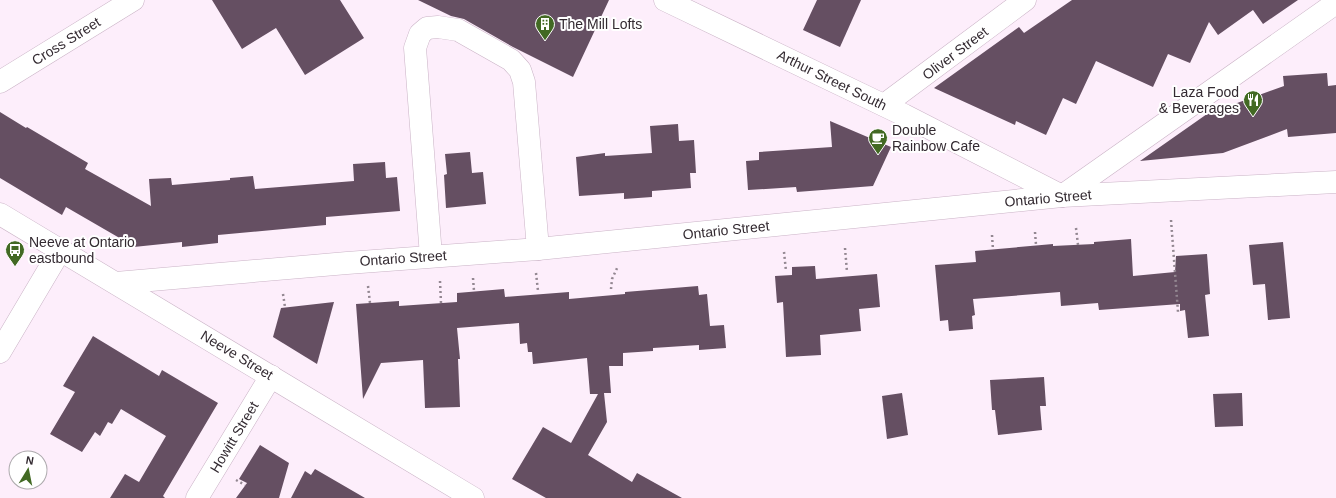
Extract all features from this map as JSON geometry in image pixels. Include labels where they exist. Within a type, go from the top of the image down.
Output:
[{"type":"street","name":"Cross Street","points":[[0,82],[133,0]]},
{"type":"street","name":"Arthur Street South","points":[[665,0],[884,105],[1062,196]]},
{"type":"street","name":"Oliver Street","points":[[884,105],[1026,0]]},
{"type":"street","points":[[1062,196],[1336,3]]},
{"type":"street","points":[[431,256],[415,48],[420,34],[427,28],[438,27],[458,30],[511,60],[520,70],[524,82],[538,249]]},
{"type":"street","name":"Ontario Street","points":[[116,283],[431,256],[538,249],[1062,196],[1336,182]]},
{"type":"street","name":"Neeve Street","points":[[0,214],[61,249],[472,498]]},
{"type":"street","points":[[0,352],[61,249]]},
{"type":"street","name":"Howitt Street","points":[[197,498],[271,376]]},
{"type":"path","points":[[1171,220],[1178,312]]},
{"type":"path","points":[[1076,228],[1078,245]]},
{"type":"path","points":[[1035,232],[1036,246]]},
{"type":"path","points":[[992,236],[994,250]]},
{"type":"path","points":[[845,248],[847,272]]},
{"type":"path","points":[[784,252],[786,271]]},
{"type":"path","points":[[611,289],[612,279],[618,266]]},
{"type":"path","points":[[536,272],[538,291]]},
{"type":"path","points":[[473,278],[474,292]]},
{"type":"path","points":[[440,280],[442,303]]},
{"type":"path","points":[[368,286],[370,303]]},
{"type":"path","points":[[283,294],[285,307]]},
{"type":"building","points":[[212,0],[340,0],[364,38],[305,75],[276,28],[242,49]]},
{"type":"building","name":"The Mill Lofts","points":[[418,0],[609,0],[573,77],[513,47],[464,19],[451,16]]},
{"type":"building","points":[[817,0],[861,0],[840,47],[803,30]]},
{"type":"building","points":[[1072,0],[1298,0],[1263,24],[1253,10],[1218,35],[1209,22],[1190,63],[1168,54],[1153,87],[1096,61],[1076,104],[1063,98],[1046,135],[1016,121],[1015,125],[934,88],[1019,27],[1024,33]]},
{"type":"building","points":[[1327,73],[1328,86],[1336,85],[1336,133],[1288,137],[1287,129],[1223,153],[1140,161],[1207,114],[1284,86],[1283,76]]},
{"type":"building","points":[[0,112],[88,163],[85,169],[151,206],[149,179],[171,178],[172,185],[230,180],[230,178],[253,176],[255,189],[354,181],[353,164],[385,162],[386,178],[397,177],[400,211],[326,217],[326,225],[218,235],[218,243],[182,247],[182,242],[124,248],[123,240],[66,207],[62,215],[0,178]]},
{"type":"building","points":[[830,121],[891,147],[873,186],[797,192],[796,187],[748,190],[746,161],[759,160],[759,152],[832,147]]},
{"type":"building","points":[[678,124],[679,141],[694,140],[696,173],[690,173],[691,188],[652,191],[652,197],[624,199],[624,193],[579,196],[576,157],[605,153],[605,156],[652,153],[650,126]]},
{"type":"building","points":[[470,152],[472,173],[483,172],[486,204],[446,208],[444,175],[447,174],[445,154]]},
{"type":"building","points":[[1131,239],[1133,276],[1175,272],[1176,256],[1207,254],[1210,294],[1205,295],[1209,336],[1188,338],[1185,310],[1180,311],[1180,304],[1099,310],[1098,303],[1061,306],[1060,292],[973,299],[975,315],[972,316],[973,329],[949,331],[948,320],[940,321],[935,265],[976,262],[975,251],[1053,244],[1053,246],[1094,244],[1094,242]]},
{"type":"building","points":[[1283,242],[1290,318],[1268,320],[1265,284],[1253,285],[1249,245]]},
{"type":"building","points":[[815,266],[816,279],[877,274],[880,307],[859,309],[861,331],[820,335],[821,355],[786,357],[783,302],[777,303],[775,276],[792,275],[792,267]]},
{"type":"building","points":[[698,286],[699,295],[707,294],[710,326],[724,325],[726,348],[699,350],[699,345],[653,348],[653,351],[623,353],[623,366],[609,366],[611,393],[604,393],[607,422],[588,455],[632,482],[637,473],[682,498],[546,498],[512,479],[543,427],[571,443],[598,394],[590,394],[587,358],[533,364],[532,352],[528,352],[527,343],[520,344],[519,323],[457,328],[460,359],[458,359],[460,407],[425,408],[423,360],[381,363],[363,399],[356,304],[399,301],[399,306],[457,302],[457,293],[504,289],[505,297],[569,292],[569,299],[625,294],[625,292]]},
{"type":"building","points":[[334,302],[317,364],[273,337],[281,308]]},
{"type":"building","points":[[93,336],[159,376],[162,370],[218,403],[163,496],[165,498],[110,498],[125,474],[139,482],[166,436],[121,409],[112,424],[108,422],[100,436],[95,432],[82,452],[50,434],[75,392],[63,386]]},
{"type":"building","points":[[1044,377],[1046,406],[1040,406],[1042,430],[998,435],[995,410],[992,410],[990,380]]},
{"type":"building","points":[[902,393],[908,435],[887,439],[882,396]]},
{"type":"building","points":[[1242,393],[1243,426],[1215,427],[1213,394]]},
{"type":"building","points":[[260,445],[289,463],[279,498],[236,498],[247,483],[239,479]]},
{"type":"building","points":[[315,469],[365,498],[291,498],[305,471],[311,475]]},
{"type":"place","name":"The Mill Lofts","points":[[545,41]]},
{"type":"place","name":"Laza Food & Beverages","points":[[1253,117]]},
{"type":"place","name":"Double Rainbow Cafe","points":[[878,155]]},
{"type":"place","name":"Neeve at Ontario eastbound","points":[[15,267]]}]
